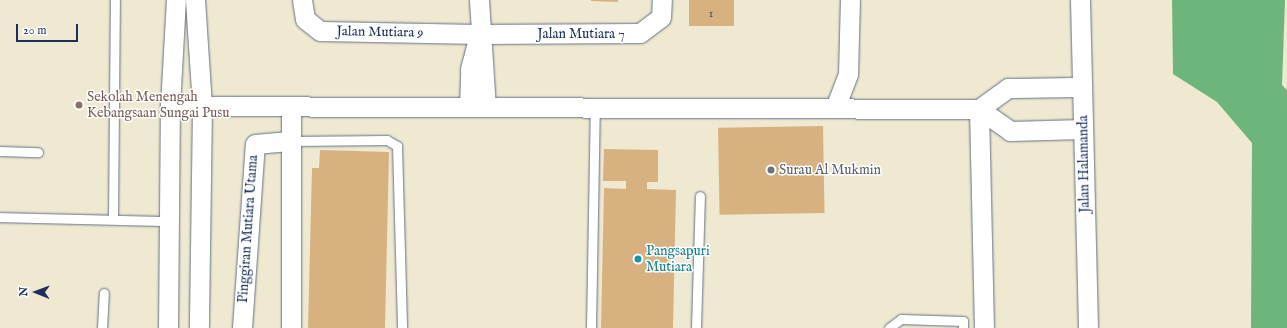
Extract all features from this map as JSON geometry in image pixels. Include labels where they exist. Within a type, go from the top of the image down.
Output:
[{"type":"street","points":[[168,328],[170,106],[176,0]]},
{"type":"street","points":[[195,0],[202,106],[199,328]]},
{"type":"street","name":"Jalan Mutiara 9","points":[[302,0],[305,19],[320,31],[479,34]]},
{"type":"street","points":[[478,107],[486,69],[479,34],[479,0]]},
{"type":"street","name":"Jalan Mutiara 7","points":[[479,34],[640,32],[661,17],[662,0]]},
{"type":"street","points":[[835,108],[848,74],[850,0]]},
{"type":"street","name":"Jalan Halamanda","points":[[1080,0],[1088,328]]},
{"type":"street","points":[[979,109],[1008,88],[1082,87]]},
{"type":"street","points":[[170,106],[979,109],[1010,130],[1083,129]]},
{"type":"street","points":[[291,106],[291,328]]},
{"type":"street","points":[[979,109],[984,328]]},
{"type":"street","name":"Pinggiran Mutiara Utama","points":[[242,328],[255,144],[292,141]]},
{"type":"lane","points":[[112,218],[115,0]]},
{"type":"lane","points":[[590,328],[595,107]]},
{"type":"lane","points":[[292,141],[387,140],[397,146],[402,328]]},
{"type":"lane","points":[[0,152],[38,152]]},
{"type":"lane","points":[[696,328],[700,196]]},
{"type":"lane","points":[[0,217],[112,218],[169,221]]},
{"type":"lane","points":[[102,328],[104,293]]},
{"type":"lane","points":[[889,328],[901,319],[963,321],[963,328]]},
{"type":"green space","points":[[1172,0],[1285,0],[1282,85],[1287,90],[1287,328],[1251,328],[1252,143],[1217,102],[1173,74]]},
{"type":"building","points":[[618,0],[618,2],[591,1]]},
{"type":"building","points":[[689,0],[734,0],[734,26],[689,26]]},
{"type":"building","name":"Surau Al Mukmin","points":[[823,126],[825,213],[720,215],[718,128]]},
{"type":"building","name":"Pangsapuri Mutiara","points":[[604,149],[658,150],[658,182],[647,182],[647,189],[676,190],[673,328],[601,328],[604,188],[626,189],[626,181],[603,181]]},
{"type":"building","points":[[320,150],[389,152],[385,328],[308,328],[312,168],[319,168]]},
{"type":"place","name":"Sekolah Menengah Kebangsaan Sungai Pusu","points":[[79,105]]},
{"type":"place","name":"Surau Al Mukmin","points":[[771,170]]},
{"type":"place","name":"Pangsapuri Mutiara","points":[[638,259]]}]
